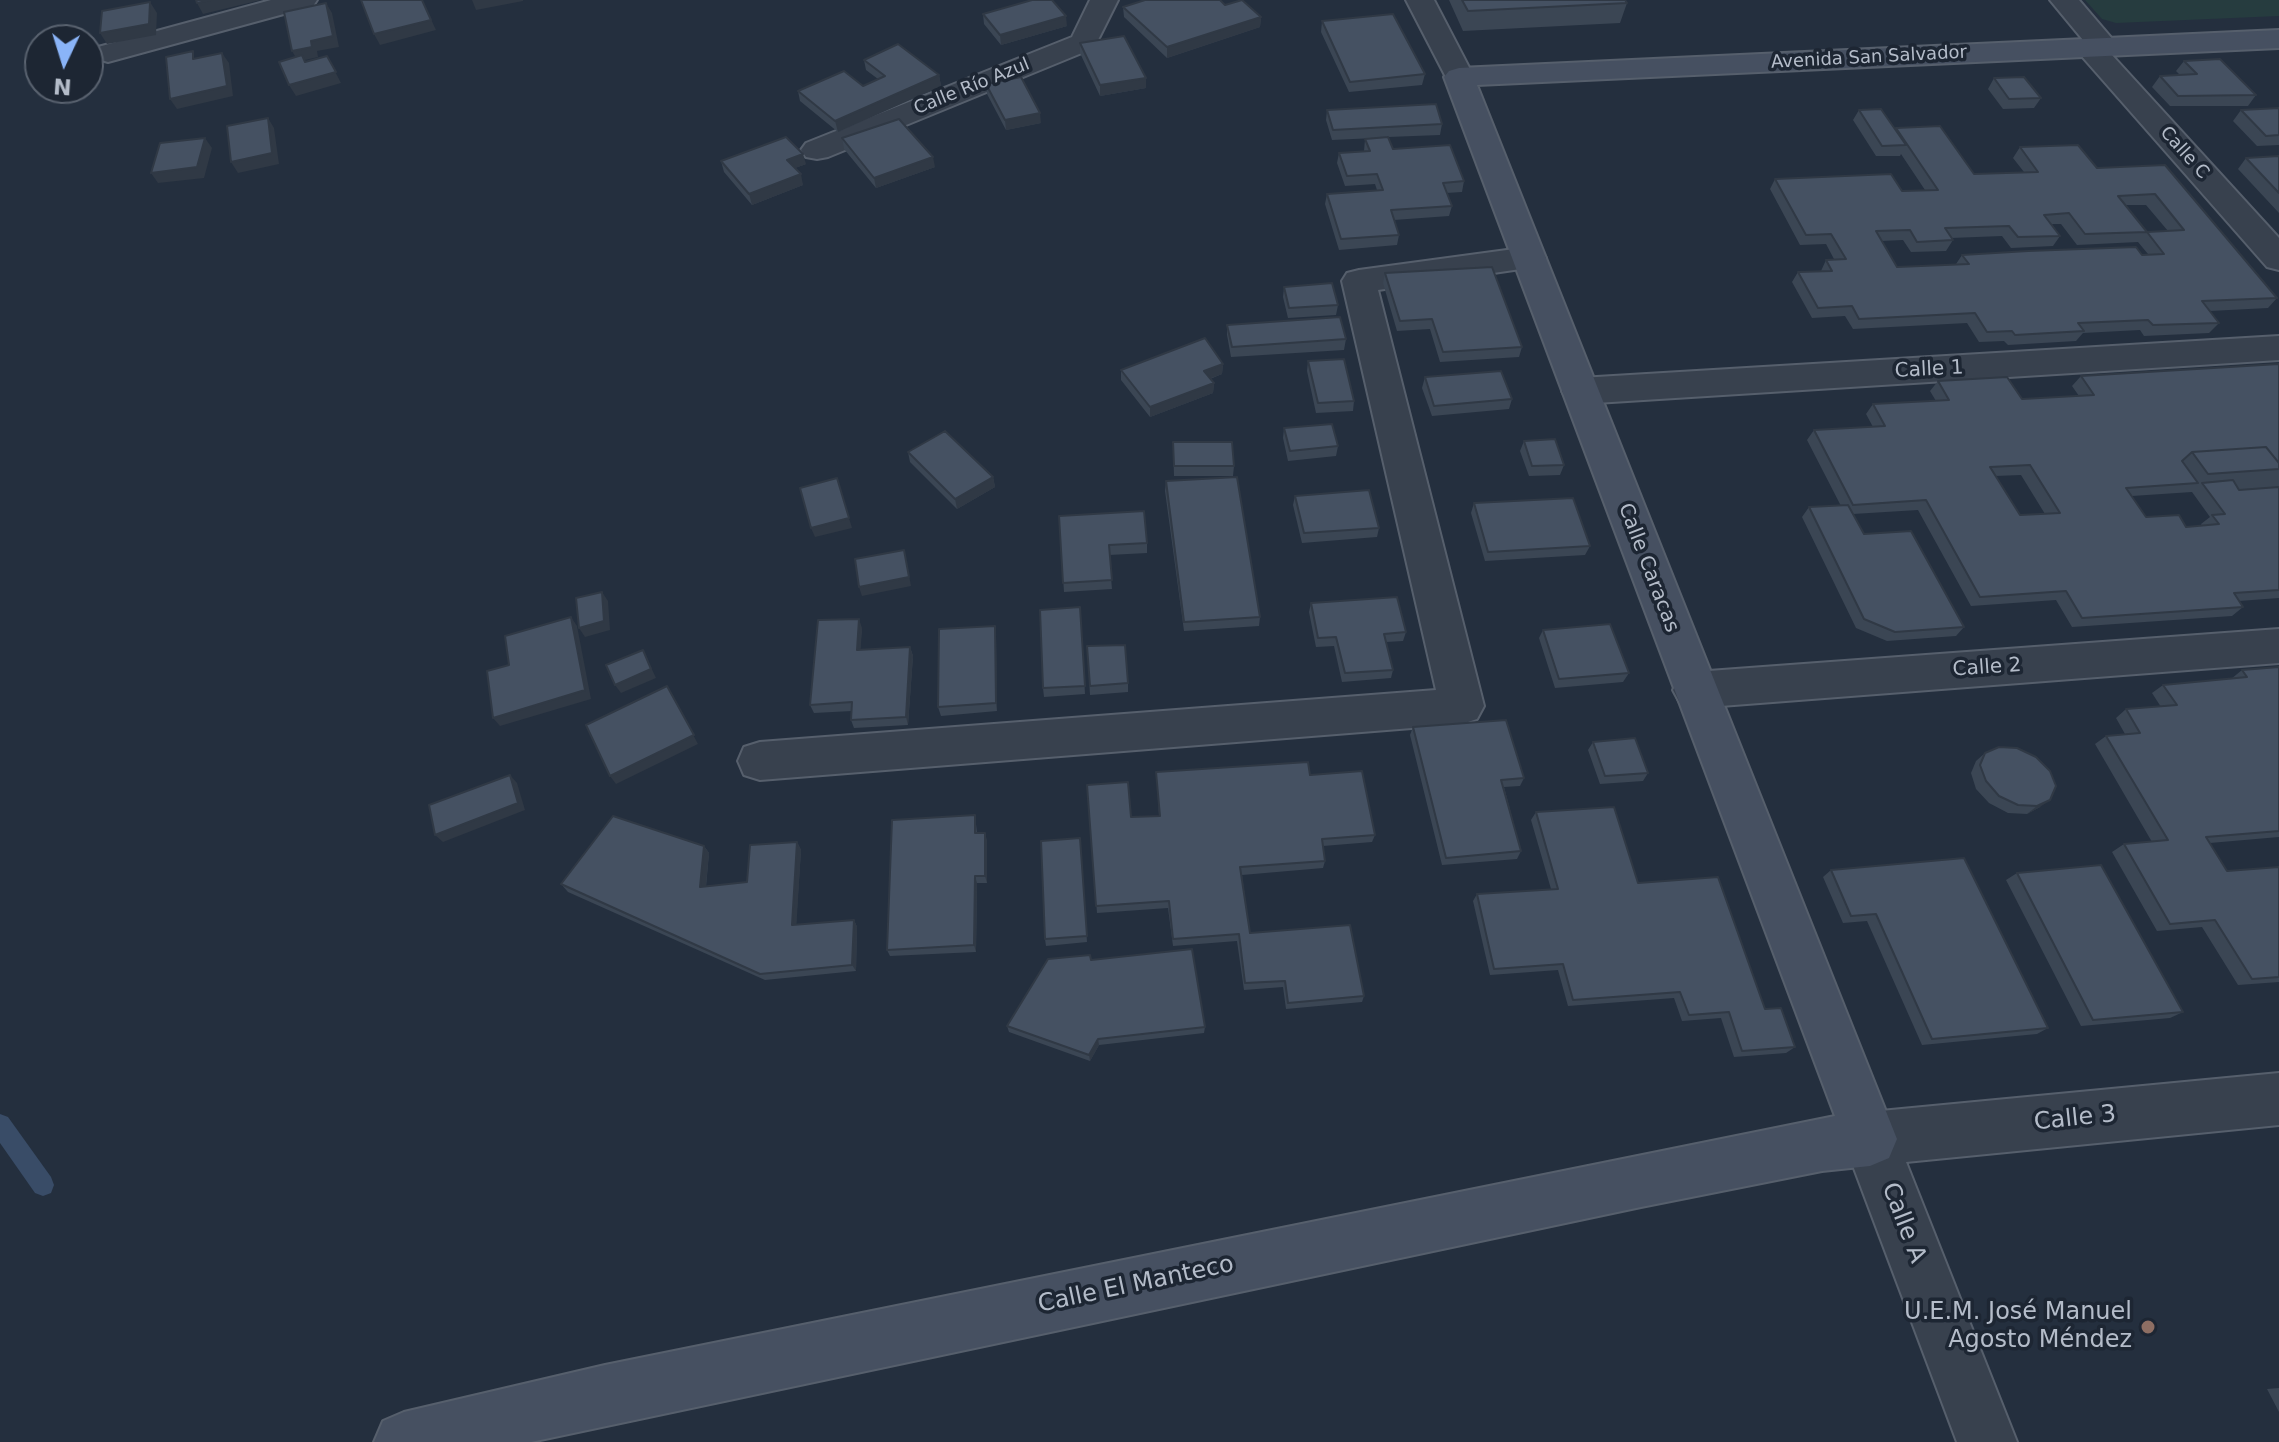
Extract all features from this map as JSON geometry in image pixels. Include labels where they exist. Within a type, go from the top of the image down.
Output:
[{"type":"street","points":[[108,53],[303,0]]},
{"type":"street","name":"Calle Río Azul","points":[[817,150],[1084,42],[1104,0]]},
{"type":"street","name":"Calle Caracas","points":[[1420,0],[1459,77],[1870,1139]]},
{"type":"street","name":"Calle C","points":[[2064,0],[2097,47],[2279,259]]},
{"type":"street","name":"Avenida San Salvador","points":[[1459,77],[2279,39]]},
{"type":"street","points":[[760,761],[1462,706],[1359,281],[1529,258]]},
{"type":"street","name":"Calle 1","points":[[1580,391],[2279,348]]},
{"type":"street","name":"Calle 2","points":[[1695,690],[2279,646]]},
{"type":"street","name":"Calle 3","points":[[1870,1139],[2279,1099]]},
{"type":"street","name":"Calle El Manteco","points":[[404,1442],[636,1389],[1625,1183],[1822,1144],[1870,1139]]},
{"type":"street","name":"Calle A","points":[[1870,1139],[1987,1442]]},
{"type":"green space","points":[[2085,0],[2279,0],[2279,16],[2116,23],[2102,19]]},
{"type":"building","points":[[361,0],[422,0],[431,20],[374,34]]},
{"type":"building","points":[[1032,0],[1052,0],[1066,16],[1000,35],[983,14]]},
{"type":"building","points":[[1145,0],[1220,0],[1225,5],[1242,0],[1261,17],[1167,47],[1123,7]]},
{"type":"building","points":[[1462,0],[1625,0],[1627,3],[1468,11]]},
{"type":"building","points":[[150,2],[149,24],[104,32],[102,11]]},
{"type":"building","points":[[326,3],[333,36],[311,41],[312,47],[292,51],[284,12]]},
{"type":"building","points":[[1393,14],[1425,74],[1350,82],[1322,21]]},
{"type":"building","points":[[1124,36],[1146,78],[1100,85],[1080,43]]},
{"type":"building","points":[[898,44],[939,75],[835,121],[798,91],[844,71],[863,86],[885,76],[864,60]]},
{"type":"building","points":[[193,51],[193,59],[222,53],[227,86],[170,99],[166,57]]},
{"type":"building","points":[[302,55],[305,62],[327,56],[336,72],[289,85],[279,62]]},
{"type":"building","points":[[2220,59],[2256,95],[2178,96],[2160,76],[2197,74],[2184,61]]},
{"type":"building","points":[[1021,77],[1040,113],[1005,120],[986,84]]},
{"type":"building","points":[[2024,77],[2041,98],[2009,99],[1994,78]]},
{"type":"building","points":[[1436,104],[1442,124],[1333,130],[1327,110]]},
{"type":"building","points":[[2279,108],[2279,135],[2266,136],[2241,110]]},
{"type":"building","points":[[1881,109],[1906,145],[1882,146],[1859,110]]},
{"type":"building","points":[[268,118],[272,153],[231,162],[227,126]]},
{"type":"building","points":[[899,119],[933,157],[874,178],[842,138]]},
{"type":"building","points":[[1940,126],[1974,174],[2038,172],[2020,147],[2078,145],[2097,168],[2165,165],[2277,298],[2202,301],[2219,323],[2153,325],[2148,320],[2078,323],[2084,331],[2015,335],[2012,331],[1987,332],[1975,313],[1859,319],[1852,306],[1818,308],[1798,272],[1832,271],[1826,260],[1846,259],[1831,234],[1806,235],[1775,179],[1891,174],[1902,191],[1938,190],[1896,128]],"holes":[[[2155,194],[2184,230],[2147,232],[2118,196]],[[2069,213],[2085,234],[2147,232],[2164,254],[2142,255],[2136,247],[2028,251],[1962,255],[1969,264],[1897,267],[1876,231],[1910,230],[1917,242],[1953,240],[1945,228],[2009,226],[2018,237],[2060,236],[2044,215]]]},
{"type":"building","points":[[786,137],[803,154],[787,160],[801,174],[749,194],[721,161]]},
{"type":"building","points":[[1388,137],[1393,149],[1450,145],[1464,181],[1443,183],[1452,206],[1391,210],[1399,235],[1341,239],[1327,194],[1383,190],[1377,174],[1347,176],[1339,153],[1370,151],[1365,139]]},
{"type":"building","points":[[205,138],[197,167],[151,173],[160,143]]},
{"type":"building","points":[[2279,156],[2279,193],[2246,158]]},
{"type":"building","points":[[1492,267],[1522,347],[1443,352],[1432,319],[1400,321],[1385,273]]},
{"type":"building","points":[[1332,283],[1338,305],[1289,308],[1284,287]]},
{"type":"building","points":[[1340,317],[1346,339],[1232,347],[1227,325]]},
{"type":"building","points":[[1205,338],[1223,364],[1204,371],[1214,383],[1150,407],[1121,370]]},
{"type":"building","points":[[1344,359],[1354,401],[1318,403],[1308,361]]},
{"type":"building","points":[[2279,364],[2279,463],[2266,447],[2192,452],[2182,461],[2198,483],[2126,488],[2146,517],[2179,515],[2186,527],[2219,524],[2212,515],[2225,514],[2202,483],[2233,480],[2239,490],[2279,487],[2279,590],[2234,593],[2243,607],[2082,618],[2066,591],[1980,597],[1926,500],[1853,505],[1814,430],[1885,426],[1873,404],[1949,400],[1938,381],[2007,377],[2022,399],[2094,395],[2081,376]],"holes":[[[2030,465],[2060,513],[2020,515],[1990,467]]]},
{"type":"building","points":[[1501,371],[1512,399],[1434,406],[1425,377]]},
{"type":"building","points":[[1332,424],[1338,446],[1290,451],[1284,428]]},
{"type":"building","points":[[945,431],[993,477],[955,499],[908,452]]},
{"type":"building","points":[[1555,439],[1564,465],[1532,466],[1524,441]]},
{"type":"building","points":[[1173,442],[1232,442],[1234,466],[1174,466]]},
{"type":"building","points":[[2266,447],[2279,463],[2279,469],[2208,474],[2192,452]]},
{"type":"building","points":[[1237,477],[1260,617],[1184,622],[1166,481]]},
{"type":"building","points":[[837,478],[849,518],[811,528],[800,488]]},
{"type":"building","points":[[1369,490],[1379,528],[1304,533],[1295,496]]},
{"type":"building","points":[[1573,498],[1590,546],[1488,552],[1474,503]]},
{"type":"building","points":[[1848,505],[1864,534],[1911,531],[1964,627],[1895,632],[1864,619],[1809,507]]},
{"type":"building","points":[[1144,511],[1147,543],[1109,545],[1112,580],[1063,583],[1059,516]]},
{"type":"building","points":[[904,550],[909,577],[859,587],[855,559]]},
{"type":"building","points":[[602,592],[604,621],[579,628],[576,598]]},
{"type":"building","points":[[1397,597],[1406,632],[1384,634],[1393,670],[1345,673],[1336,637],[1318,638],[1311,603]]},
{"type":"building","points":[[1080,607],[1085,686],[1043,688],[1040,610]]},
{"type":"building","points":[[571,617],[585,690],[493,718],[487,671],[509,665],[505,636]]},
{"type":"building","points":[[859,619],[857,650],[910,647],[906,717],[851,720],[852,702],[810,705],[818,620]]},
{"type":"building","points":[[1610,624],[1629,673],[1559,679],[1543,630]]},
{"type":"building","points":[[995,626],[996,703],[938,707],[939,629]]},
{"type":"building","points":[[1125,645],[1128,683],[1090,686],[1087,646]]},
{"type":"building","points":[[643,650],[651,669],[615,685],[606,665]]},
{"type":"building","points":[[2279,667],[2279,831],[2206,837],[2227,871],[2279,867],[2279,977],[2252,979],[2215,920],[2170,924],[2124,844],[2168,840],[2106,736],[2140,733],[2126,709],[2177,705],[2163,685],[2247,677],[2242,670]]},
{"type":"building","points":[[667,686],[694,735],[610,776],[586,725]]},
{"type":"building","points":[[1506,720],[1524,778],[1501,780],[1521,851],[1446,858],[1413,727]]},
{"type":"building","points":[[1635,738],[1648,773],[1605,776],[1593,742]]},
{"type":"building","points":[[1999,747],[2017,748],[2036,757],[2050,771],[2056,786],[2050,800],[2037,806],[2018,805],[1999,796],[1986,781],[1980,765],[1985,753]]},
{"type":"building","points":[[1308,762],[1310,775],[1362,771],[1375,835],[1322,839],[1325,861],[1240,867],[1250,933],[1350,925],[1364,996],[1288,1003],[1285,981],[1245,983],[1239,934],[1173,939],[1169,901],[1096,906],[1087,785],[1128,782],[1131,817],[1160,816],[1156,772]]},
{"type":"building","points":[[510,775],[518,803],[435,835],[429,805]]},
{"type":"building","points":[[1614,807],[1638,883],[1718,877],[1765,1009],[1781,1008],[1795,1047],[1742,1051],[1729,1012],[1689,1015],[1680,992],[1573,1000],[1563,964],[1494,969],[1477,894],[1558,889],[1536,812]]},
{"type":"building","points":[[975,815],[975,833],[985,833],[985,876],[975,876],[974,945],[887,950],[892,820]]},
{"type":"building","points":[[613,816],[704,846],[700,887],[747,882],[750,845],[797,842],[792,925],[854,920],[852,965],[760,974],[561,884]]},
{"type":"building","points":[[1080,838],[1087,936],[1045,939],[1041,841]]},
{"type":"building","points":[[1964,858],[2048,1028],[1932,1039],[1876,914],[1851,916],[1831,870]]},
{"type":"building","points":[[2101,865],[2183,1012],[2093,1020],[2017,873]]},
{"type":"building","points":[[1192,949],[1205,1027],[1098,1039],[1089,1055],[1007,1026],[1048,959],[1090,955],[1091,960]]},
{"type":"waterway","points":[[0,1125],[43,1185]]},
{"type":"place","name":"U.E.M. José Manuel Agosto Méndez","points":[[2148,1327]]}]
